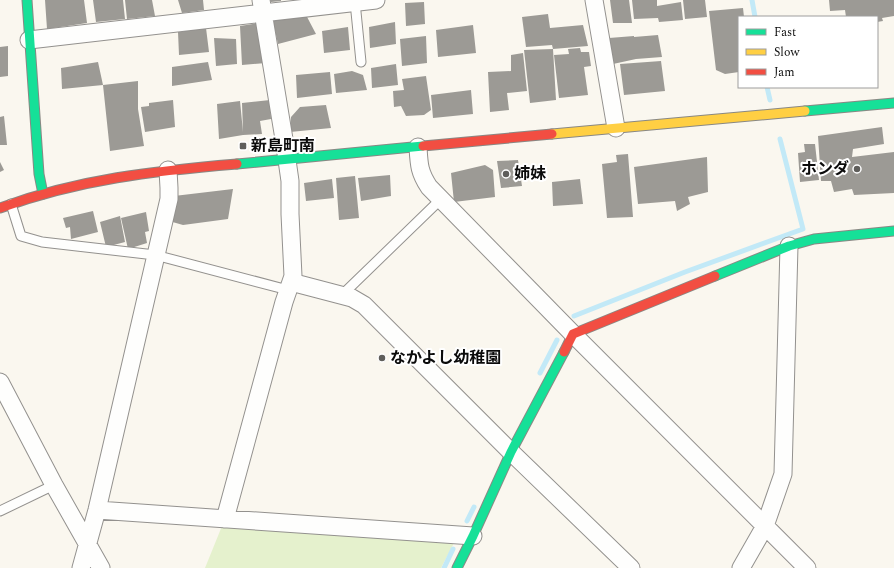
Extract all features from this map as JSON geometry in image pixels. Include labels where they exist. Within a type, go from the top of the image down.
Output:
[{"type":"street","points":[[27,0],[39,174],[43,194]]},
{"type":"street","points":[[29,40],[263,6],[376,0]]},
{"type":"street","points":[[594,0],[616,128]]},
{"type":"street","points":[[225,519],[293,276],[290,181],[263,6]]},
{"type":"street","points":[[0,208],[43,194],[106,179],[168,170],[894,103]]},
{"type":"street","points":[[418,147],[419,165],[422,177],[429,187],[573,334],[807,568]]},
{"type":"street","points":[[81,568],[97,510],[169,199],[168,170]]},
{"type":"street","points":[[457,568],[511,452],[573,334],[789,246],[814,239],[894,231]]},
{"type":"street","points":[[741,568],[765,526],[783,474],[789,246]]},
{"type":"street","points":[[289,286],[342,295],[364,304],[511,452],[631,568]]},
{"type":"street","points":[[0,382],[54,485],[101,568]]},
{"type":"street","points":[[97,510],[473,536]]},
{"type":"lane","points":[[355,2],[361,62]]},
{"type":"lane","points":[[342,295],[441,199]]},
{"type":"lane","points":[[10,204],[21,236],[42,242],[155,255],[289,286]]},
{"type":"lane","points":[[0,511],[54,485]]},
{"type":"green space","points":[[222,526],[454,543],[441,568],[205,568]]},
{"type":"building","points":[[45,0],[84,0],[87,23],[47,29]]},
{"type":"building","points":[[93,0],[123,0],[125,19],[96,22]]},
{"type":"building","points":[[125,0],[152,0],[155,16],[127,19]]},
{"type":"building","points":[[178,0],[203,0],[204,10],[182,13]]},
{"type":"building","points":[[270,0],[281,0],[281,1],[271,2]]},
{"type":"building","points":[[610,0],[629,0],[632,23],[613,23]]},
{"type":"building","points":[[632,0],[657,0],[657,6],[681,2],[683,20],[659,22],[658,18],[634,19]]},
{"type":"building","points":[[683,0],[705,0],[707,17],[685,19]]},
{"type":"building","points":[[829,0],[894,0],[894,16],[882,18],[883,21],[878,22],[878,16],[846,16],[845,10],[830,11]]},
{"type":"building","points":[[424,2],[425,24],[406,26],[405,3]]},
{"type":"building","points":[[743,8],[744,16],[738,16],[738,72],[725,74],[716,70],[709,11]]},
{"type":"building","points":[[548,14],[550,28],[583,25],[588,46],[553,49],[552,45],[526,47],[522,17]]},
{"type":"building","points":[[306,15],[316,34],[278,44],[273,21]]},
{"type":"building","points":[[395,22],[396,44],[370,48],[369,27]]},
{"type":"building","points":[[259,23],[266,63],[242,65],[240,26]]},
{"type":"building","points":[[473,25],[476,53],[438,57],[436,30]]},
{"type":"building","points":[[348,27],[350,50],[324,53],[322,31]]},
{"type":"building","points":[[206,28],[209,52],[179,55],[178,32]]},
{"type":"building","points":[[658,35],[662,57],[636,59],[613,64],[609,38]]},
{"type":"building","points":[[426,36],[427,63],[402,66],[400,39]]},
{"type":"building","points":[[214,38],[236,39],[237,64],[216,66]]},
{"type":"building","points":[[8,46],[8,76],[0,77],[0,47]]},
{"type":"building","points":[[580,48],[581,52],[589,52],[591,66],[584,67],[588,95],[559,98],[554,55],[569,54],[568,49]]},
{"type":"building","points":[[553,49],[556,100],[530,103],[524,50]]},
{"type":"building","points":[[523,53],[527,91],[507,93],[509,110],[490,112],[488,72],[511,71],[511,55]]},
{"type":"building","points":[[661,61],[665,91],[624,95],[620,64]]},
{"type":"building","points":[[98,62],[103,85],[62,89],[61,68]]},
{"type":"building","points":[[208,62],[212,80],[172,86],[172,67]]},
{"type":"building","points":[[396,64],[398,85],[372,88],[371,68]]},
{"type":"building","points":[[352,71],[363,75],[367,90],[336,93],[334,74]]},
{"type":"building","points":[[330,72],[332,94],[297,98],[296,75]]},
{"type":"building","points":[[426,76],[431,110],[424,115],[406,116],[401,106],[394,107],[393,91],[404,90],[402,79]]},
{"type":"building","points":[[138,81],[138,109],[144,146],[110,151],[103,85]]},
{"type":"building","points":[[471,90],[473,114],[433,118],[431,95]]},
{"type":"building","points":[[173,100],[175,127],[145,132],[141,107],[149,106],[149,103]]},
{"type":"building","points":[[270,100],[271,119],[260,121],[262,134],[243,135],[219,139],[217,104],[240,101],[243,132],[242,103]]},
{"type":"building","points":[[326,105],[331,128],[290,132],[291,117],[300,107]]},
{"type":"building","points":[[4,116],[7,145],[0,145],[0,117]]},
{"type":"building","name":"ホンダ","points":[[882,127],[884,144],[853,149],[852,157],[894,152],[894,193],[854,195],[852,189],[834,192],[831,181],[821,181],[818,136]]},
{"type":"building","points":[[804,144],[815,144],[819,180],[800,182],[798,153],[805,152]]},
{"type":"building","points":[[628,154],[633,217],[607,218],[602,164],[617,162],[616,155]]},
{"type":"building","points":[[707,157],[708,192],[688,197],[690,204],[677,211],[675,201],[638,204],[634,167]]},
{"type":"building","points":[[518,160],[522,186],[501,188],[497,161]]},
{"type":"building","points":[[0,162],[4,170],[0,172]]},
{"type":"building","points":[[485,165],[493,170],[495,197],[454,202],[451,173]]},
{"type":"building","points":[[390,175],[391,196],[361,201],[358,178]]},
{"type":"building","points":[[355,176],[359,218],[339,220],[336,178]]},
{"type":"building","points":[[332,179],[334,198],[306,201],[304,183]]},
{"type":"building","points":[[580,179],[583,204],[553,206],[552,182]]},
{"type":"building","points":[[233,189],[228,219],[183,225],[169,221],[174,196]]},
{"type":"building","points":[[93,211],[98,232],[71,239],[70,227],[66,228],[63,218]]},
{"type":"building","points":[[146,212],[149,231],[145,232],[147,243],[128,249],[121,218]]},
{"type":"building","points":[[120,216],[125,242],[106,247],[100,222]]},
{"type":"waterway","points":[[752,0],[755,16]]},
{"type":"waterway","points":[[767,88],[770,100]]},
{"type":"waterway","points":[[574,316],[685,272],[803,229],[780,139]]},
{"type":"waterway","points":[[540,373],[557,340]]},
{"type":"waterway","points":[[467,521],[474,507]]},
{"type":"waterway","points":[[444,568],[453,549]]},
{"type":"traffic: fast","points":[[27,0],[39,174],[43,194]]},
{"type":"traffic: fast","points":[[805,111],[894,103]]},
{"type":"traffic: fast","points":[[237,164],[423,146]]},
{"type":"traffic: fast","points":[[715,276],[789,246],[814,239],[894,231]]},
{"type":"traffic: fast","points":[[457,568],[511,452],[564,352]]},
{"type":"traffic: slow","points":[[552,134],[805,111]]},
{"type":"traffic: jam","points":[[423,146],[552,134]]},
{"type":"traffic: jam","points":[[0,208],[29,198],[88,183],[146,173],[237,164]]},
{"type":"traffic: jam","points":[[564,352],[573,334],[715,276]]},
{"type":"place","name":"新島町南","points":[[243,146]]},
{"type":"place","name":"ホンダ","points":[[857,169]]},
{"type":"place","name":"姉妹","points":[[506,174]]},
{"type":"place","name":"なかよし幼稚園","points":[[382,358]]}]
